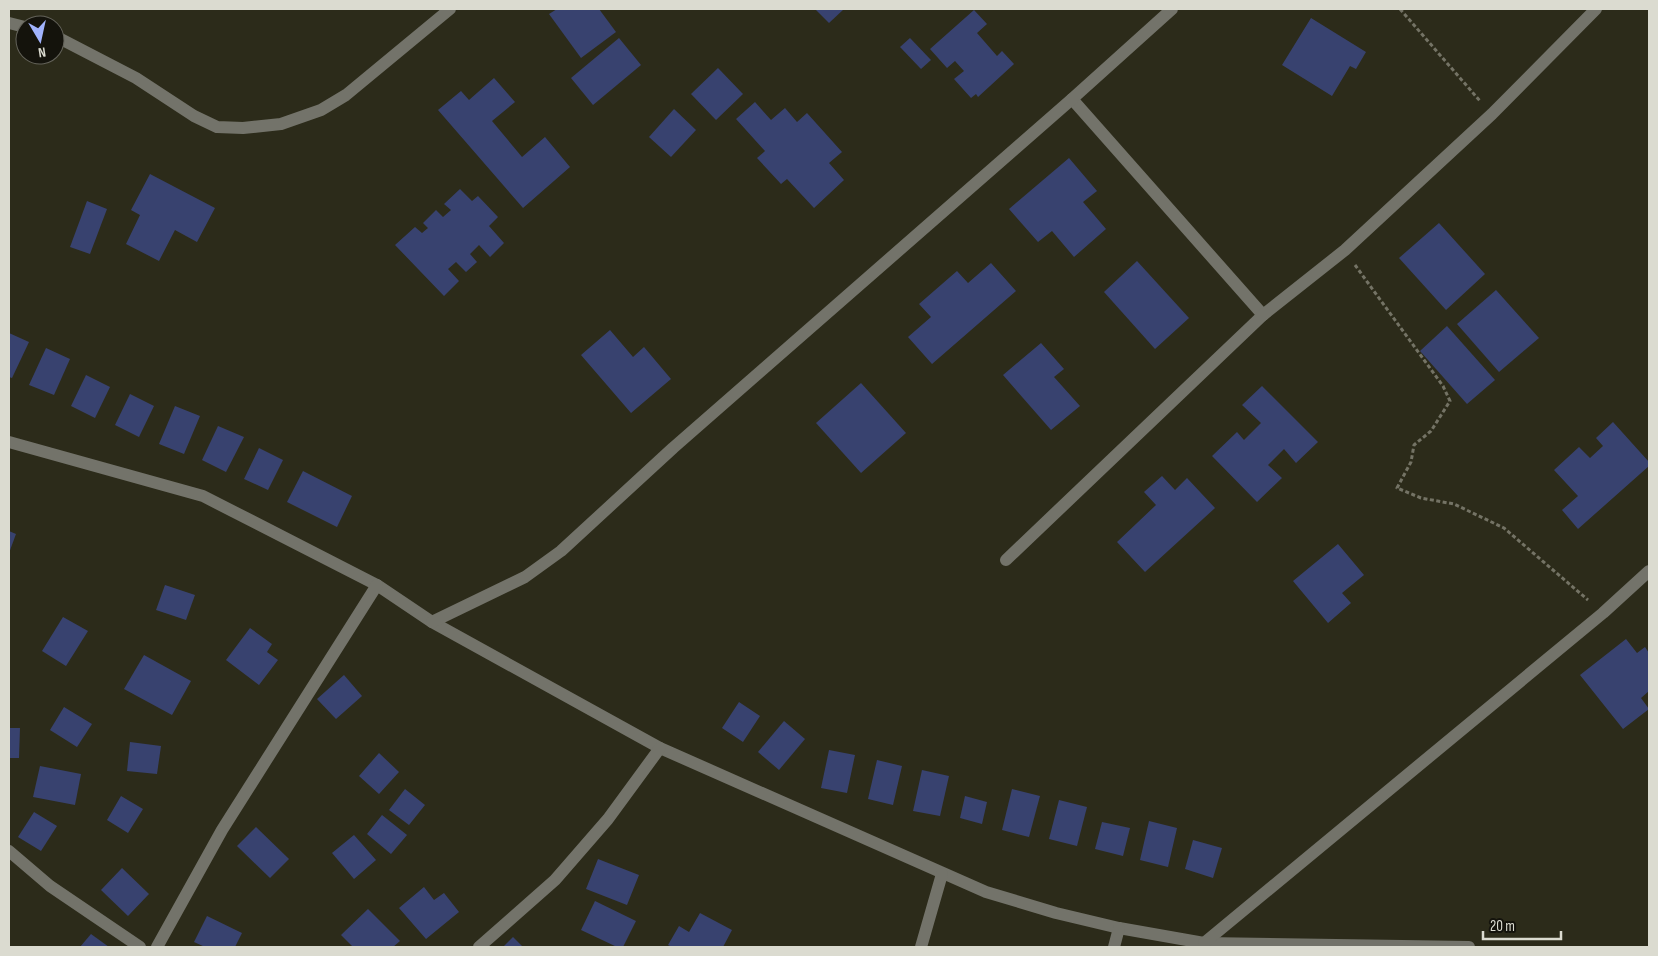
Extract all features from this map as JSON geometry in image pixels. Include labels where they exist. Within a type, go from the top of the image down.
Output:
[{"type":"street","points":[[65,41],[136,78],[194,116],[218,127],[243,128],[281,124],[321,110],[346,95],[450,9]]},
{"type":"street","points":[[432,622],[525,577],[561,551],[673,448],[1072,99],[1172,9]]},
{"type":"street","points":[[1006,560],[1263,315],[1345,250],[1492,114],[1596,9]]},
{"type":"street","points":[[1072,99],[1263,315]]},
{"type":"street","points":[[9,442],[203,496],[377,585],[432,622],[660,748],[986,892],[1119,928],[1204,943],[1469,947]]},
{"type":"street","points":[[1204,943],[1603,613],[1649,571]]},
{"type":"street","points":[[157,947],[222,830],[377,585]]},
{"type":"street","points":[[479,947],[555,880],[608,819],[660,748]]},
{"type":"street","points":[[9,851],[50,886],[140,947]]},
{"type":"street","points":[[921,947],[942,874]]},
{"type":"street","points":[[1114,947],[1119,928]]},
{"type":"path","points":[[1400,9],[1492,114]]},
{"type":"path","points":[[1345,250],[1443,386],[1450,401],[1431,431],[1414,445],[1411,462],[1397,488],[1420,498],[1454,504],[1504,528],[1603,613]]},
{"type":"building","points":[[557,9],[599,9],[616,32],[581,58],[549,14]]},
{"type":"building","points":[[815,9],[844,9],[829,23]]},
{"type":"building","points":[[974,10],[987,24],[977,33],[997,56],[1002,51],[1014,64],[978,97],[976,94],[971,98],[954,79],[964,71],[955,61],[947,68],[930,49]]},
{"type":"building","points":[[1311,18],[1366,52],[1356,69],[1350,66],[1332,96],[1282,65]]},
{"type":"building","points":[[619,38],[641,65],[593,105],[571,78]]},
{"type":"building","points":[[910,38],[931,60],[921,69],[900,47]]},
{"type":"building","points":[[718,68],[743,94],[716,120],[691,94]]},
{"type":"building","points":[[494,78],[515,102],[492,121],[522,157],[545,137],[570,167],[523,208],[438,110],[461,91],[469,100]]},
{"type":"building","points":[[755,102],[771,120],[785,108],[797,122],[807,113],[842,152],[829,163],[844,180],[814,208],[787,179],[781,184],[757,158],[765,151],[736,119]]},
{"type":"building","points":[[674,109],[696,130],[671,157],[649,137]]},
{"type":"building","points":[[1069,158],[1097,191],[1083,202],[1106,229],[1074,257],[1052,231],[1038,242],[1009,209]]},
{"type":"building","points":[[150,174],[215,208],[197,242],[175,230],[159,261],[126,244],[140,215],[131,210]]},
{"type":"building","points":[[460,189],[472,201],[478,196],[498,217],[489,226],[504,243],[490,257],[479,245],[470,254],[477,262],[466,272],[456,262],[448,269],[459,281],[444,296],[395,245],[415,227],[422,233],[428,228],[423,223],[436,210],[443,217],[451,210],[444,204]]},
{"type":"building","points":[[87,201],[107,209],[90,254],[70,247]]},
{"type":"building","points":[[1439,223],[1485,274],[1446,310],[1399,258]]},
{"type":"building","points":[[1137,261],[1189,318],[1155,349],[1104,292]]},
{"type":"building","points":[[991,263],[1016,291],[932,364],[908,337],[931,317],[919,304],[957,271],[968,283]]},
{"type":"building","points":[[1496,290],[1539,338],[1499,372],[1457,324]]},
{"type":"building","points":[[1447,326],[1495,380],[1467,404],[1420,351]]},
{"type":"building","points":[[610,330],[633,357],[644,347],[671,379],[631,413],[581,355]]},
{"type":"building","points":[[9,333],[29,342],[12,378],[9,377]]},
{"type":"building","points":[[1041,343],[1064,369],[1054,377],[1080,406],[1051,430],[1003,375]]},
{"type":"building","points":[[46,348],[70,359],[54,395],[29,385]]},
{"type":"building","points":[[86,375],[110,387],[95,418],[71,406]]},
{"type":"building","points":[[861,383],[906,433],[861,473],[816,423]]},
{"type":"building","points":[[1262,386],[1318,442],[1296,463],[1284,449],[1268,465],[1282,478],[1257,502],[1212,456],[1237,432],[1244,440],[1261,423],[1242,405]]},
{"type":"building","points":[[130,394],[154,406],[139,437],[115,425]]},
{"type":"building","points":[[175,406],[200,416],[184,454],[159,444]]},
{"type":"building","points":[[1613,422],[1649,462],[1649,466],[1578,529],[1562,510],[1578,496],[1554,470],[1579,447],[1590,458],[1603,446],[1596,438]]},
{"type":"building","points":[[218,426],[244,437],[226,472],[202,460]]},
{"type":"building","points":[[259,448],[283,460],[268,490],[244,479]]},
{"type":"building","points":[[303,471],[352,496],[337,527],[287,502]]},
{"type":"building","points":[[1162,476],[1175,490],[1187,478],[1215,508],[1145,572],[1117,542],[1156,505],[1144,492]]},
{"type":"building","points":[[9,531],[16,534],[9,553]]},
{"type":"building","points":[[1338,544],[1364,575],[1342,593],[1351,603],[1328,623],[1293,581]]},
{"type":"building","points":[[165,585],[195,595],[186,620],[156,610]]},
{"type":"building","points":[[63,617],[88,631],[66,666],[42,651]]},
{"type":"building","points":[[250,628],[272,644],[267,652],[278,660],[259,685],[226,660]]},
{"type":"building","points":[[1626,639],[1637,653],[1645,647],[1649,653],[1649,691],[1641,698],[1649,709],[1623,729],[1580,675]]},
{"type":"building","points":[[144,655],[191,681],[172,715],[124,689]]},
{"type":"building","points":[[344,675],[362,696],[336,719],[317,699]]},
{"type":"building","points":[[739,702],[760,716],[743,742],[722,728]]},
{"type":"building","points":[[64,707],[92,724],[77,747],[50,730]]},
{"type":"building","points":[[784,721],[805,739],[779,770],[758,752]]},
{"type":"building","points":[[9,728],[20,728],[19,758],[9,758]]},
{"type":"building","points":[[130,742],[161,746],[157,774],[127,771]]},
{"type":"building","points":[[829,750],[855,755],[847,793],[821,788]]},
{"type":"building","points":[[379,753],[399,772],[379,794],[359,776]]},
{"type":"building","points":[[877,760],[902,766],[893,805],[868,799]]},
{"type":"building","points":[[40,766],[81,774],[75,805],[33,797]]},
{"type":"building","points":[[922,770],[949,776],[940,816],[913,811]]},
{"type":"building","points":[[405,789],[425,805],[409,825],[389,810]]},
{"type":"building","points":[[1012,789],[1040,796],[1029,837],[1002,830]]},
{"type":"building","points":[[121,796],[143,809],[128,833],[107,820]]},
{"type":"building","points":[[965,796],[987,802],[982,824],[960,818]]},
{"type":"building","points":[[1059,800],[1087,807],[1077,846],[1049,839]]},
{"type":"building","points":[[34,812],[57,826],[41,851],[18,837]]},
{"type":"building","points":[[382,815],[407,835],[391,854],[367,834]]},
{"type":"building","points":[[1149,821],[1177,828],[1168,867],[1140,860]]},
{"type":"building","points":[[1102,822],[1130,828],[1123,856],[1095,849]]},
{"type":"building","points":[[256,827],[289,859],[270,878],[237,846]]},
{"type":"building","points":[[354,835],[376,860],[354,879],[332,853]]},
{"type":"building","points":[[1193,840],[1222,848],[1213,878],[1185,869]]},
{"type":"building","points":[[598,859],[639,875],[627,905],[586,889]]},
{"type":"building","points":[[122,868],[149,894],[128,916],[101,890]]},
{"type":"building","points":[[424,887],[434,900],[444,893],[459,912],[426,939],[399,908]]},
{"type":"building","points":[[595,901],[636,921],[623,947],[617,947],[581,930]]},
{"type":"building","points":[[368,909],[400,941],[393,947],[353,947],[341,935]]},
{"type":"building","points":[[700,913],[732,930],[723,947],[672,947],[668,945],[679,926],[689,932]]},
{"type":"building","points":[[207,916],[242,933],[235,947],[205,947],[194,942]]},
{"type":"building","points":[[91,934],[109,947],[80,947]]},
{"type":"building","points":[[513,937],[523,947],[503,947]]}]
